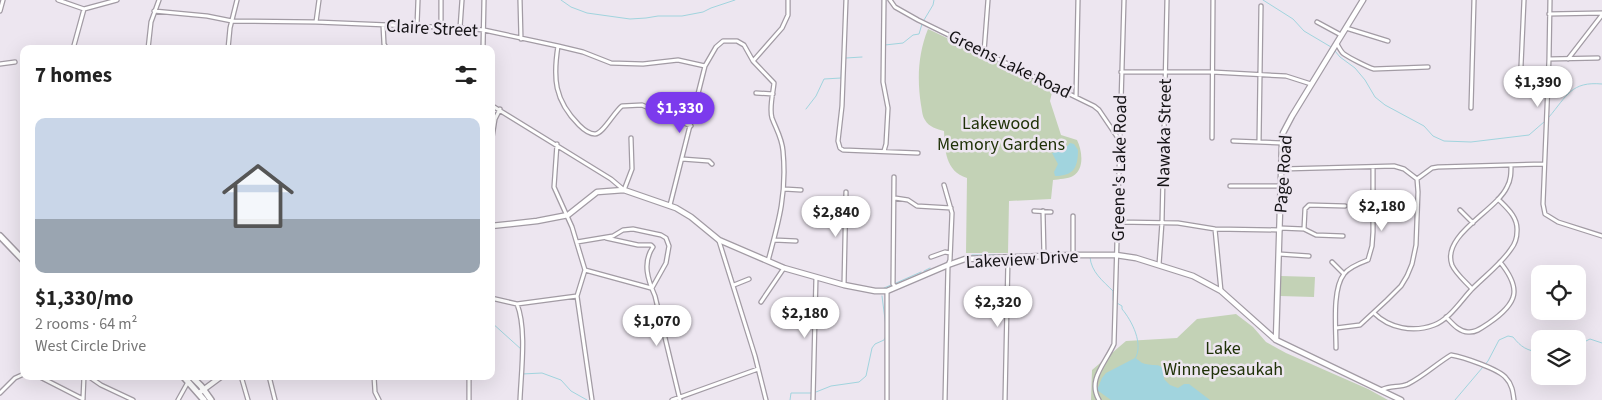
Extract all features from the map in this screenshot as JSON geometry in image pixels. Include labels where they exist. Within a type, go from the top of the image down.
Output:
[{"type":"highway","points":[[0,236],[20,257]]},
{"type":"highway","points":[[194,380],[211,400]]},
{"type":"highway","points":[[188,382],[202,391],[204,400]]},
{"type":"main road","name":"Page Road","points":[[1276,340],[1282,143],[1286,126],[1363,0]]},
{"type":"main road","name":"Lakeview Drive","points":[[495,226],[568,215],[597,192],[624,190],[670,205],[691,217],[719,240],[784,268],[844,285],[868,290],[887,291],[965,259],[1073,255],[1116,255],[1136,258],[1193,276],[1221,291],[1276,340],[1401,400]]},
{"type":"main road","points":[[202,391],[217,380]]},
{"type":"street","points":[[0,11],[4,0]]},
{"type":"street","points":[[58,0],[84,10],[118,0]]},
{"type":"street","points":[[148,45],[151,22],[159,0]]},
{"type":"street","points":[[229,45],[237,0]]},
{"type":"street","points":[[316,22],[319,0]]},
{"type":"street","points":[[417,26],[418,0]]},
{"type":"street","points":[[441,0],[441,27]]},
{"type":"street","points":[[460,28],[462,0]]},
{"type":"street","points":[[483,45],[484,0]]},
{"type":"street","points":[[520,0],[521,39]]},
{"type":"street","points":[[753,61],[782,28],[788,15],[788,0]]},
{"type":"street","points":[[846,0],[842,106],[838,141],[840,148],[843,150],[918,152]]},
{"type":"street","points":[[884,0],[883,82],[888,108],[884,151]]},
{"type":"street","name":"Greens Lake Road","points":[[890,0],[895,7],[918,20],[1076,96],[1099,110],[1120,141]]},
{"type":"street","points":[[984,52],[988,0]]},
{"type":"street","points":[[1076,96],[1078,0]]},
{"type":"street","name":"Greene's Lake Road","points":[[1099,400],[1094,392],[1094,384],[1114,344],[1124,0]]},
{"type":"street","name":"Nawaka Street","points":[[1159,266],[1162,222],[1167,0]]},
{"type":"street","points":[[1212,138],[1213,0]]},
{"type":"street","points":[[1471,108],[1474,0]]},
{"type":"street","points":[[1524,0],[1520,88],[1548,84]]},
{"type":"street","points":[[1550,0],[1550,59],[1543,204],[1545,214],[1558,222],[1602,236]]},
{"type":"street","points":[[1259,142],[1261,6]]},
{"type":"street","points":[[74,45],[84,10]]},
{"type":"street","name":"Claire Street","points":[[154,12],[206,16],[232,21],[316,22],[484,30],[583,52],[610,63],[644,64],[678,60],[705,66]]},
{"type":"street","points":[[1549,14],[1602,14]]},
{"type":"street","points":[[1568,58],[1602,14]]},
{"type":"street","points":[[1317,22],[1341,35]]},
{"type":"street","points":[[383,25],[385,45]]},
{"type":"street","points":[[1346,28],[1388,41]]},
{"type":"street","points":[[670,205],[705,66],[716,47],[722,41],[737,41],[744,45],[753,61],[774,83],[771,113],[780,135],[783,149],[784,189],[783,205],[768,261]]},
{"type":"street","points":[[1336,43],[1343,53],[1366,67],[1428,67]]},
{"type":"street","points":[[558,46],[554,69],[556,88],[569,115],[585,131],[595,134],[601,132],[622,106],[642,105],[691,126]]},
{"type":"street","points":[[1550,59],[1598,58]]},
{"type":"street","points":[[0,64],[15,62]]},
{"type":"street","points":[[1121,72],[1212,72],[1286,76],[1311,84]]},
{"type":"street","points":[[756,93],[773,94]]},
{"type":"street","points":[[495,107],[611,179],[624,190],[632,169],[631,138]]},
{"type":"street","points":[[495,119],[500,110]]},
{"type":"street","points":[[1232,141],[1282,143]]},
{"type":"street","points":[[556,144],[554,187],[568,215],[585,270],[578,296],[592,400]]},
{"type":"street","points":[[682,159],[709,161],[712,164]]},
{"type":"street","points":[[1417,179],[1432,168],[1544,164]]},
{"type":"street","points":[[1472,289],[1453,267],[1450,254],[1455,243],[1507,189],[1511,176],[1511,165]]},
{"type":"street","points":[[1281,169],[1394,166],[1404,169],[1417,179],[1416,245],[1407,276],[1401,286],[1360,325],[1336,328]]},
{"type":"street","points":[[1336,348],[1337,292],[1344,274],[1350,268],[1368,260],[1372,246],[1373,167]]},
{"type":"street","points":[[894,176],[893,284],[896,287]]},
{"type":"street","points":[[944,185],[952,213],[950,260],[948,265],[945,400]]},
{"type":"street","points":[[1230,186],[1280,186]]},
{"type":"street","points":[[784,189],[802,190]]},
{"type":"street","points":[[844,285],[846,192]]},
{"type":"street","points":[[894,198],[908,200],[917,206],[951,208]]},
{"type":"street","points":[[1374,313],[1382,321],[1391,325],[1411,328],[1432,326],[1446,317],[1512,249],[1518,233],[1515,218],[1498,199]]},
{"type":"street","points":[[1304,229],[1305,209],[1308,205],[1345,206]]},
{"type":"street","points":[[1460,210],[1473,223]]},
{"type":"street","points":[[1034,211],[1051,212]]},
{"type":"street","points":[[1043,211],[1044,256]]},
{"type":"street","points":[[1073,216],[1073,255]]},
{"type":"street","points":[[1118,222],[1162,222],[1215,229],[1304,229],[1316,235],[1343,236]]},
{"type":"street","points":[[577,242],[606,238],[623,230],[633,229],[661,235],[666,238],[669,246],[666,263],[652,288]]},
{"type":"street","points":[[1215,229],[1221,291]]},
{"type":"street","points":[[606,238],[638,245],[651,245],[653,247],[647,260],[647,268],[679,399]]},
{"type":"street","points":[[719,240],[734,285],[766,400]]},
{"type":"street","points":[[774,240],[796,241]]},
{"type":"street","points":[[931,257],[945,252],[950,253]]},
{"type":"street","points":[[1279,254],[1309,256]]},
{"type":"street","points":[[1005,400],[1008,257]]},
{"type":"street","points":[[1332,262],[1344,274]]},
{"type":"street","points":[[1446,317],[1461,330],[1472,332],[1480,329],[1505,310],[1514,292],[1514,283],[1500,262]]},
{"type":"street","points":[[761,302],[784,268]]},
{"type":"street","points":[[585,270],[652,288]]},
{"type":"street","points":[[813,400],[816,278]]},
{"type":"street","points":[[734,285],[750,279]]},
{"type":"street","points":[[887,291],[887,400]]},
{"type":"street","points":[[495,299],[517,304],[578,296]]},
{"type":"street","points":[[517,304],[522,330],[520,400]]},
{"type":"street","points":[[1381,390],[1389,386],[1405,385],[1425,374],[1451,355],[1468,358],[1506,376],[1513,389],[1514,400]]},
{"type":"street","points":[[672,400],[758,369]]},
{"type":"street","points":[[0,393],[11,381],[20,376]]},
{"type":"street","points":[[46,380],[83,399],[85,380]]},
{"type":"street","points":[[93,380],[132,400]]},
{"type":"street","points":[[242,380],[248,400]]},
{"type":"street","points":[[270,380],[275,400]]},
{"type":"street","points":[[374,380],[378,400]]},
{"type":"street","points":[[469,380],[469,400]]},
{"type":"street","points":[[178,400],[188,382]]},
{"type":"green space","name":"Lakewood Memory Gardens","points":[[928,29],[1053,88],[1050,101],[1061,135],[1077,140],[1079,144],[1081,164],[1077,173],[1071,177],[1053,180],[1051,199],[1009,201],[1008,253],[966,253],[967,178],[960,175],[950,165],[946,152],[944,131],[929,124],[922,112],[919,67]]},
{"type":"green space","points":[[1281,276],[1315,277],[1314,297],[1280,296]]},
{"type":"green space","name":"Lake Winnepesaukah","points":[[1236,314],[1253,327],[1266,342],[1388,400],[1091,400],[1092,370],[1126,341],[1177,338],[1197,319]]},
{"type":"water","points":[[1070,143],[1074,144],[1078,150],[1076,166],[1067,174],[1055,176],[1054,172],[1058,164],[1052,153],[1064,150]]},
{"type":"water","name":"Lake Winnepesaukah","points":[[1135,358],[1145,364],[1162,367],[1164,379],[1170,385],[1178,388],[1184,384],[1189,384],[1210,400],[1111,400],[1097,390],[1106,373]]},
{"type":"waterway","points":[[561,0],[571,7],[587,13],[630,19],[682,16],[703,12],[735,0]]},
{"type":"waterway","points":[[924,20],[934,0]]},
{"type":"waterway","points":[[1263,0],[1293,19],[1304,31],[1331,47]]},
{"type":"waterway","points":[[885,45],[903,43],[913,35],[919,34],[922,24]]},
{"type":"waterway","points":[[1335,51],[1355,68],[1375,97],[1385,105],[1424,126],[1433,136],[1444,141],[1471,142],[1529,135],[1544,122]]},
{"type":"waterway","points":[[846,58],[862,57]]},
{"type":"waterway","points":[[806,109],[816,96],[824,79],[841,78],[842,58]]},
{"type":"waterway","points":[[1549,117],[1576,88],[1583,85],[1602,84]]},
{"type":"waterway","points":[[1076,253],[1087,253]]},
{"type":"waterway","points":[[1003,255],[1042,254]]},
{"type":"waterway","points":[[972,255],[997,255]]},
{"type":"waterway","points":[[1090,257],[1095,272],[1113,291],[1113,300]]},
{"type":"waterway","points":[[924,271],[930,268]]},
{"type":"waterway","points":[[896,283],[921,272]]},
{"type":"waterway","points":[[884,288],[891,285]]},
{"type":"waterway","points":[[882,296],[886,327]]},
{"type":"waterway","points":[[1117,303],[1122,306],[1136,333],[1138,347],[1135,359]]},
{"type":"waterway","points":[[495,326],[522,350]]},
{"type":"waterway","points":[[816,392],[831,386],[859,382],[866,376],[872,348],[875,344],[884,340],[886,336]]},
{"type":"waterway","points":[[1455,400],[1488,361],[1499,340],[1508,336],[1513,337],[1531,351]]},
{"type":"waterway","points":[[1586,341],[1590,339],[1602,343]]},
{"type":"waterway","points":[[522,374],[542,373],[561,380],[571,391],[587,400]]},
{"type":"waterway","points":[[790,400],[791,393],[811,393]]}]
